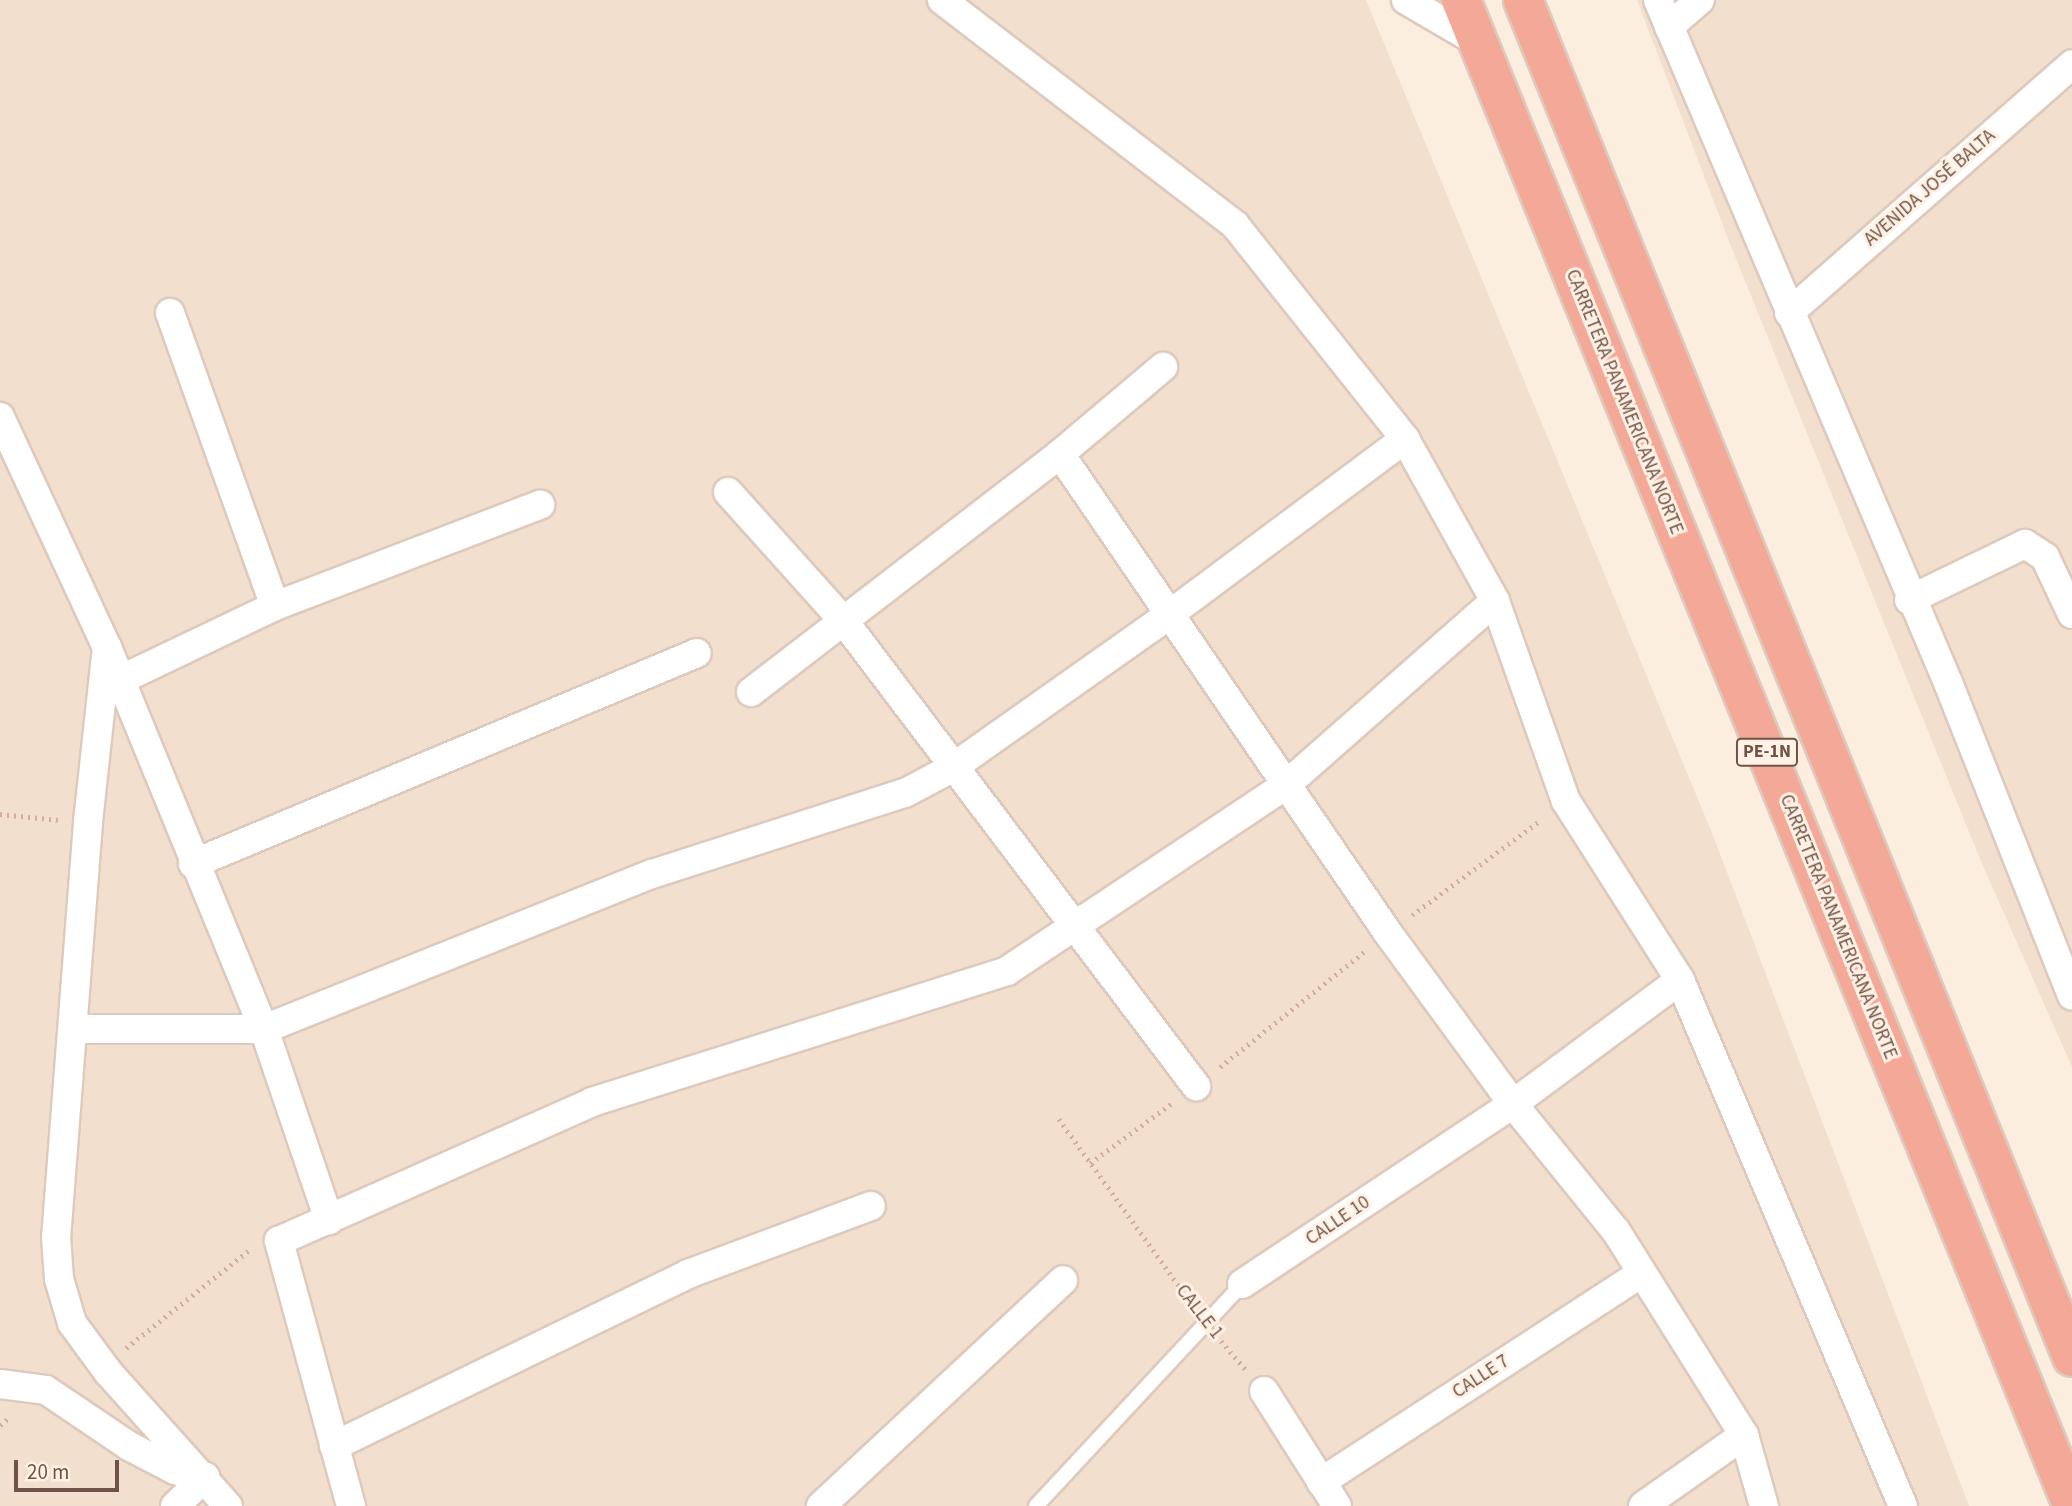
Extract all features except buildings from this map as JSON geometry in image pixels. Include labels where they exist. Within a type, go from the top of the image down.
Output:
[{"type":"highway","name":"CARRETERA PANAMERICANA NORTE","points":[[1461,0],[2072,1505]]},
{"type":"highway","name":"PE-1N","points":[[1524,0],[2072,1357]]},
{"type":"street","points":[[942,0],[1234,225],[1405,439],[1495,601],[1566,801],[1680,980],[1903,1506]]},
{"type":"street","points":[[1406,0],[1478,42]]},
{"type":"street","points":[[1658,0],[1909,600],[1950,685],[2072,996]]},
{"type":"street","points":[[1669,27],[1700,0]]},
{"type":"street","name":"AVENIDA JOSÉ BALTA","points":[[1789,313],[2072,64]]},
{"type":"street","points":[[170,313],[275,606]]},
{"type":"street","points":[[751,692],[1060,454],[1163,367]]},
{"type":"street","points":[[0,417],[107,647],[193,864],[264,1029],[329,1220]]},
{"type":"street","points":[[75,1029],[264,1029],[652,874],[905,793],[952,768],[1170,614],[1405,439]]},
{"type":"street","points":[[1060,454],[1388,933],[1513,1104],[1616,1231],[1744,1435],[1764,1506]]},
{"type":"street","points":[[728,492],[843,620],[1072,928],[1196,1086]]},
{"type":"street","points":[[120,680],[275,606],[540,505]]},
{"type":"street","points":[[1909,600],[2025,544],[2045,557],[2072,614]]},
{"type":"street","points":[[351,1506],[279,1241],[592,1101],[1007,971],[1286,785],[1495,601]]},
{"type":"street","points":[[107,647],[88,823],[75,1029],[57,1237],[59,1279],[72,1323],[102,1363],[228,1506]]},
{"type":"street","points":[[193,864],[697,653]]},
{"type":"street","name":"CALLE 10","points":[[1242,1284],[1513,1104],[1680,980]]},
{"type":"street","points":[[334,1446],[688,1274],[871,1206]]},
{"type":"street","name":"CALLE 7","points":[[1321,1482],[1641,1273]]},
{"type":"street","points":[[821,1506],[1063,1280]]},
{"type":"street","points":[[0,1384],[46,1390],[129,1446],[175,1471],[205,1477]]},
{"type":"street","points":[[1264,1391],[1337,1506]]},
{"type":"street","points":[[1643,1506],[1744,1435]]},
{"type":"street","points":[[174,1506],[205,1477]]},
{"type":"lane","name":"CALLE 10","points":[[1036,1506],[1242,1284]]},
{"type":"path","points":[[1090,1163],[1196,1086],[1388,933],[1566,801]]},
{"type":"path","points":[[0,814],[88,823]]},
{"type":"path","name":"CALLE 1","points":[[1059,1119],[1205,1322],[1264,1391]]},
{"type":"path","points":[[102,1363],[145,1336],[248,1251],[279,1241]]},
{"type":"shaded area","points":[[0,0],[1366,0],[1712,833],[1969,1506],[0,1506]]},
{"type":"shaded area","points":[[1637,0],[2072,0],[2072,1067],[1980,859],[1730,244]]}]
